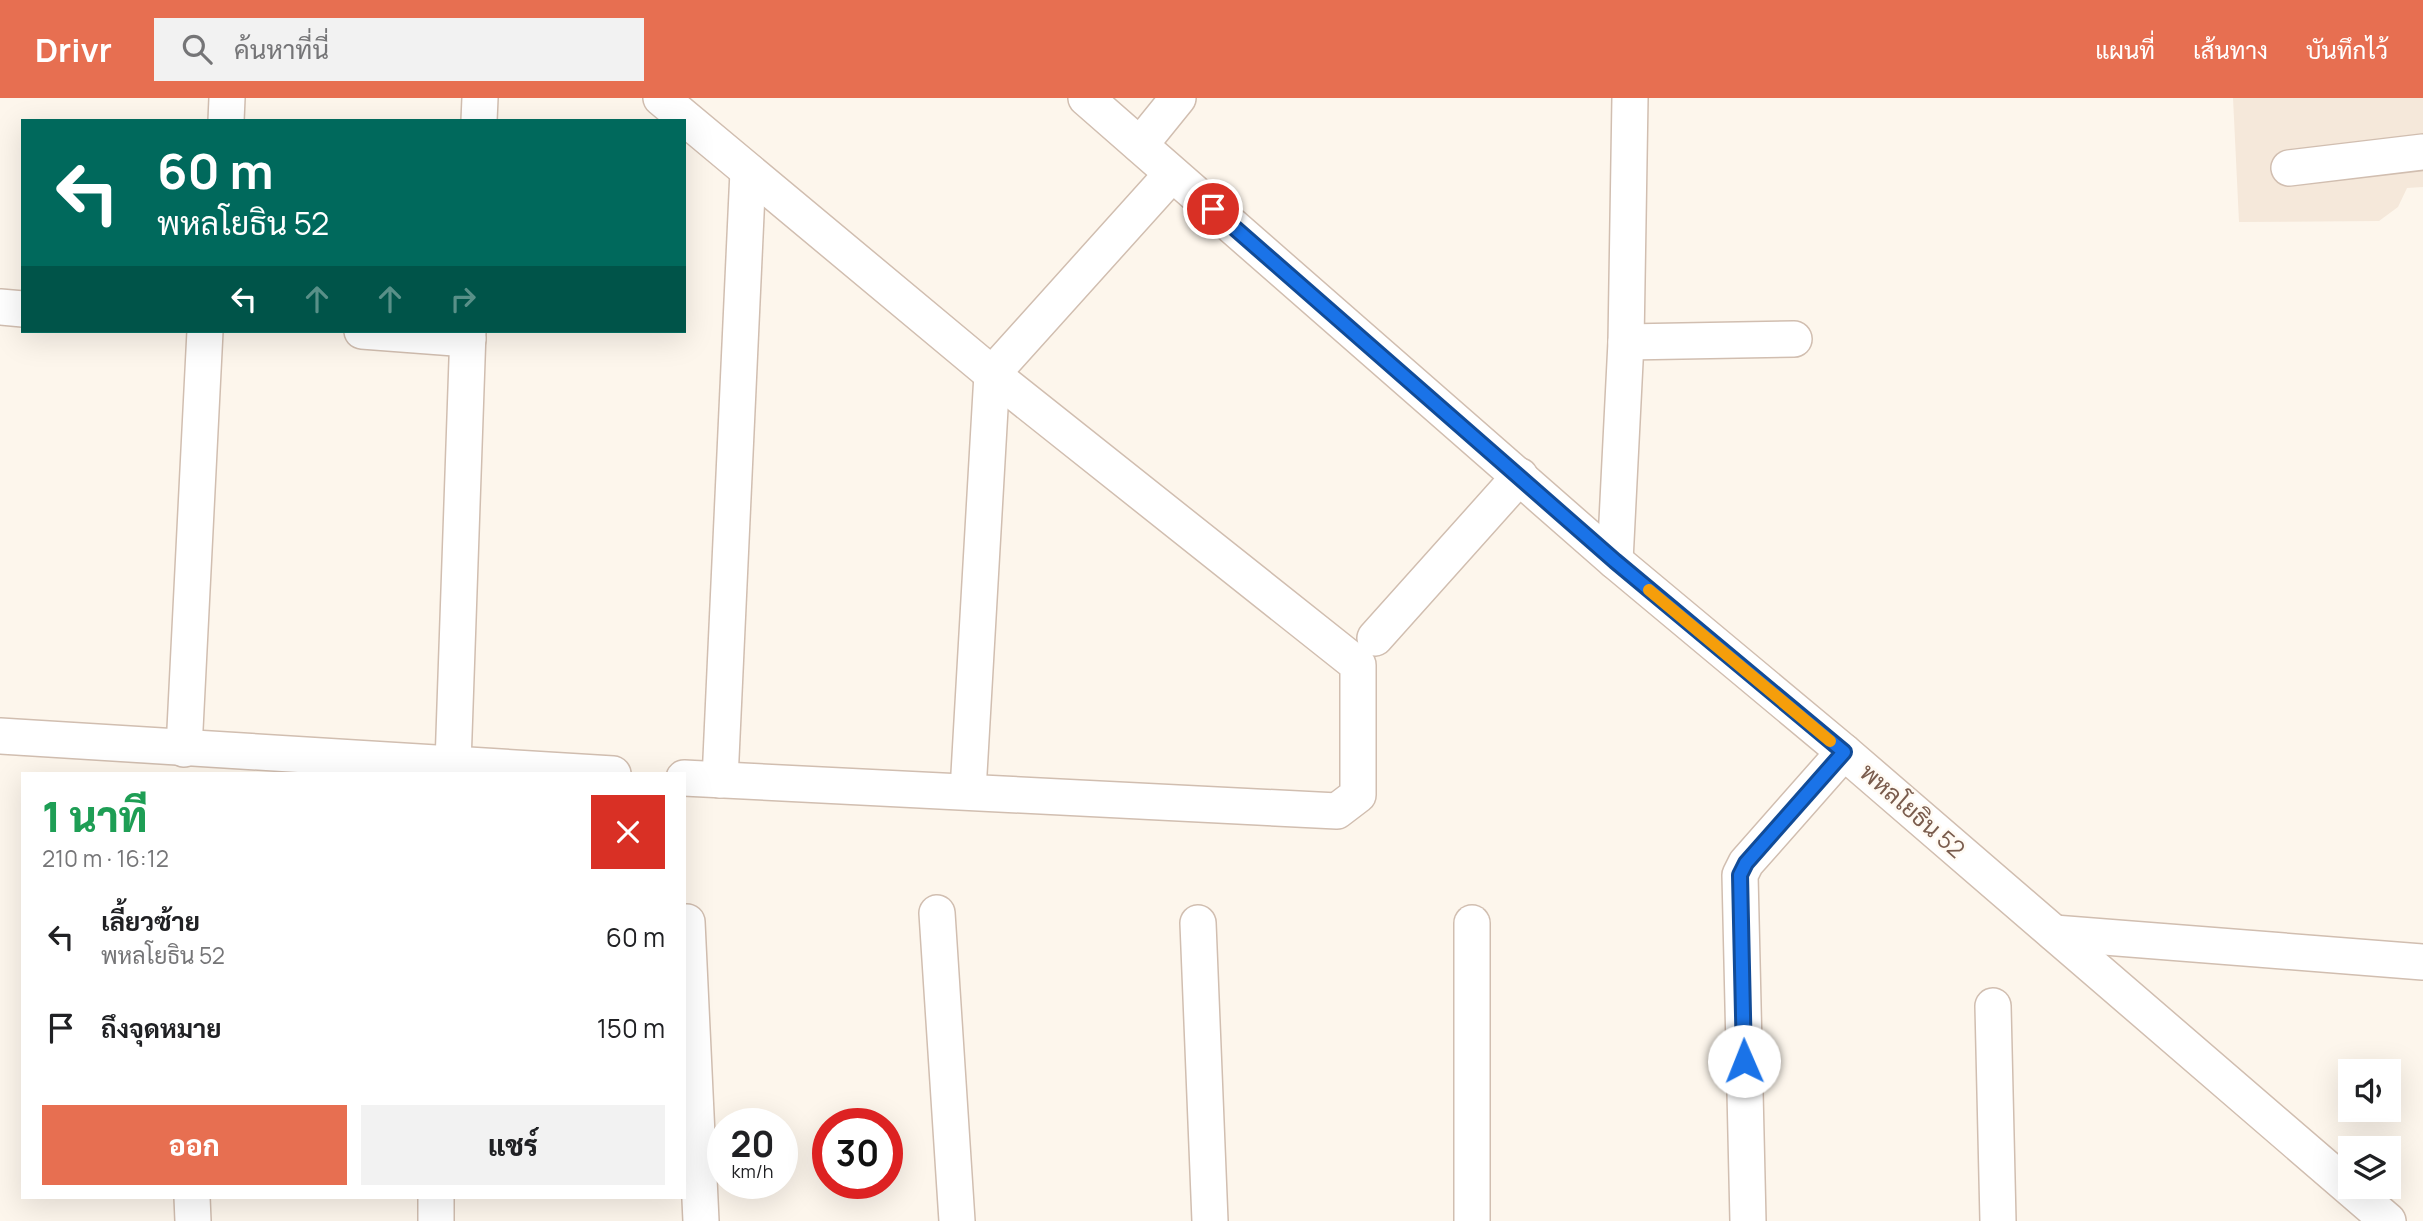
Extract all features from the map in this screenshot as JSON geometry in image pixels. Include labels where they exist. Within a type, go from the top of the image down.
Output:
[{"type":"street","points":[[226,119],[227,98]]},
{"type":"street","points":[[479,119],[480,98]]},
{"type":"street","name":"พหลโยธิน 52","points":[[1086,98],[1615,561],[1844,752],[2388,1221]]},
{"type":"street","points":[[1140,145],[1178,98]]},
{"type":"street","points":[[1615,561],[1626,342],[1630,98]]},
{"type":"street","points":[[667,106],[683,119]]},
{"type":"street","points":[[686,121],[992,374],[1358,664],[1358,795],[1338,811],[686,778]]},
{"type":"street","points":[[2289,168],[2423,152]]},
{"type":"street","points":[[720,780],[748,171]]},
{"type":"street","points":[[968,791],[992,374],[1172,174]]},
{"type":"street","points":[[0,307],[21,309]]},
{"type":"street","points":[[184,749],[205,333]]},
{"type":"street","points":[[415,333],[468,335],[453,764]]},
{"type":"street","points":[[1626,342],[1794,340]]},
{"type":"street","points":[[1376,638],[1520,476]]},
{"type":"street","points":[[0,737],[581,772]]},
{"type":"street","points":[[1748,1221],[1740,875],[1746,863],[1844,752]]},
{"type":"street","points":[[937,913],[957,1221]]},
{"type":"street","points":[[687,922],[701,1221]]},
{"type":"street","points":[[1198,923],[1210,1221]]},
{"type":"street","points":[[1472,923],[1472,1221]]},
{"type":"street","points":[[2054,933],[2423,962]]},
{"type":"street","points":[[1993,1006],[1998,1221]]},
{"type":"street","points":[[192,1199],[193,1221]]},
{"type":"street","points":[[436,1199],[436,1221]]},
{"type":"shaded area","points":[[2233,98],[2423,98],[2423,187],[2407,188],[2398,207],[2379,221],[2239,222]]},
{"type":"slow traffic","points":[[1649,590],[1830,741]]},
{"type":"route","points":[[1213,209],[1615,561],[1844,752],[1746,863],[1740,875],[1744,1061]]}]
